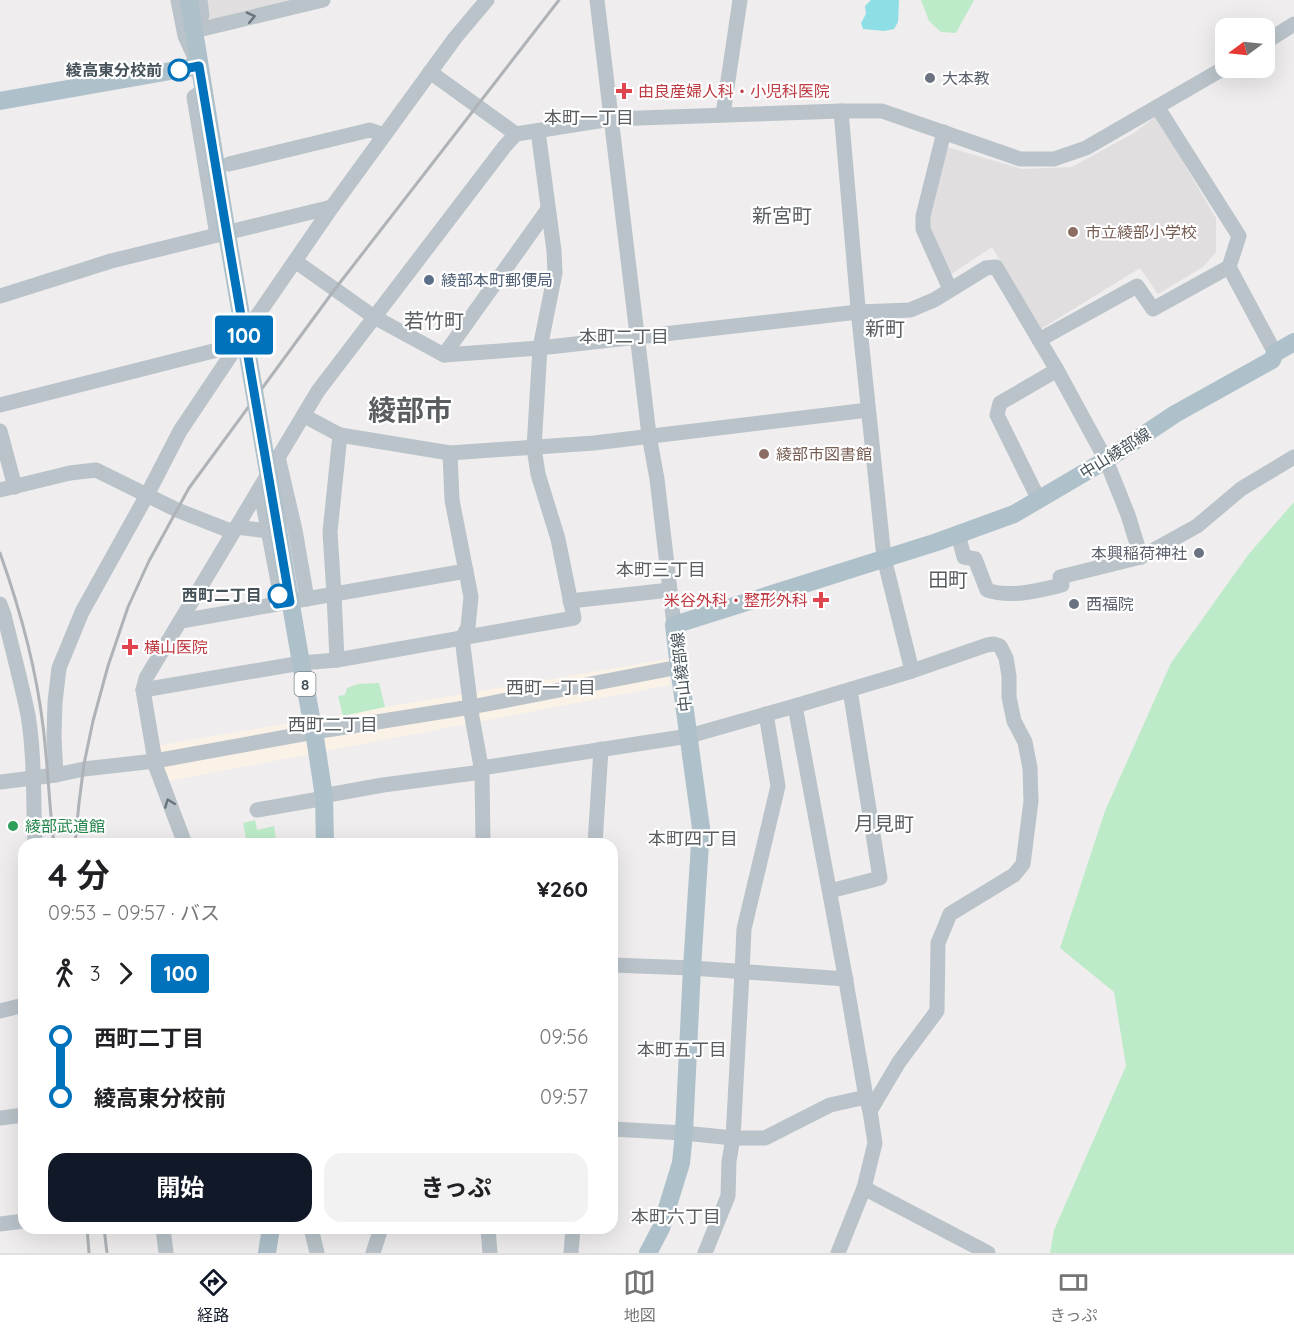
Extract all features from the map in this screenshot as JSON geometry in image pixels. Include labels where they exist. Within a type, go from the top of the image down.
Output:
[{"type":"main road","name":"8","points":[[189,0],[204,89],[221,231],[273,527],[292,602],[314,732],[324,797],[325,838]]},
{"type":"main road","points":[[0,101],[199,66]]},
{"type":"main road","name":"中山綾部線","points":[[648,1253],[661,1228],[681,1163],[701,828],[674,625],[1014,514],[1106,460],[1175,414],[1272,360],[1275,353],[1294,342]]},
{"type":"main road","points":[[267,1253],[270,1234]]},
{"type":"street","points":[[178,0],[185,36],[199,66]]},
{"type":"street","points":[[194,31],[202,16],[200,0]]},
{"type":"street","points":[[194,31],[323,0]]},
{"type":"street","points":[[56,775],[54,737],[58,668],[82,612],[180,431],[332,207],[455,38],[487,0]]},
{"type":"street","points":[[597,0],[674,625]]},
{"type":"street","points":[[723,114],[740,0]]},
{"type":"street","points":[[1275,36],[1294,24]]},
{"type":"street","points":[[430,72],[516,134]]},
{"type":"street","points":[[183,838],[156,768],[143,690],[146,678],[318,391],[516,134],[611,119],[882,111],[1020,159],[1054,159],[1086,148],[1215,74]]},
{"type":"street","points":[[1039,340],[1137,286],[1153,309],[1228,267],[1239,236],[1158,108]]},
{"type":"street","points":[[841,111],[858,312],[884,558],[912,671]]},
{"type":"street","points":[[229,164],[370,130],[384,135]]},
{"type":"street","points":[[143,690],[301,663],[337,660],[574,618],[558,539],[538,474],[534,448],[540,348],[555,273],[537,131]]},
{"type":"street","points":[[944,132],[922,216],[923,229],[950,289]]},
{"type":"street","points":[[0,296],[111,261],[221,231],[332,207]]},
{"type":"street","points":[[444,355],[548,209]]},
{"type":"street","points":[[295,261],[374,316],[444,355],[540,348],[858,312],[910,310],[934,300],[986,268],[996,267],[1057,370],[1106,460],[1128,515],[1140,557]]},
{"type":"street","points":[[1228,267],[1275,353]]},
{"type":"street","points":[[0,405],[237,345]]},
{"type":"street","points":[[1039,500],[997,415],[1000,403],[1057,370]]},
{"type":"street","points":[[304,415],[340,435],[450,453],[594,443],[868,410]]},
{"type":"street","points":[[0,431],[7,489],[70,473],[96,470],[201,520],[234,530],[273,527],[260,488]]},
{"type":"street","points":[[337,660],[330,532],[340,435]]},
{"type":"street","points":[[450,453],[452,500],[471,597],[468,627],[462,638],[482,770],[483,838]]},
{"type":"street","points":[[278,457],[294,530],[292,602]]},
{"type":"street","points":[[958,534],[964,557],[975,559],[987,591],[1000,594],[1034,592],[1062,585],[1060,577],[1140,557],[1197,526],[1241,489],[1294,457]]},
{"type":"street","points":[[181,621],[466,572]]},
{"type":"street","points":[[570,601],[670,590]]},
{"type":"street","points":[[1,612],[28,716],[34,778],[35,838]]},
{"type":"street","points":[[257,810],[383,785],[689,736],[850,690],[987,645],[1000,646],[1006,658],[1009,697],[1014,721],[1024,742],[1030,768],[1031,801],[1023,864],[1014,875],[950,914],[938,943],[937,1011],[868,1104]]},
{"type":"street","points":[[0,782],[155,761],[314,732],[471,707],[679,667]]},
{"type":"street","points":[[830,891],[880,878],[850,690]]},
{"type":"street","points":[[795,706],[875,1143],[864,1188],[838,1253]]},
{"type":"street","points":[[705,1253],[728,1196],[744,929],[778,786],[766,714]]},
{"type":"street","points":[[595,838],[601,749]]},
{"type":"street","points":[[618,965],[846,979]]},
{"type":"street","points":[[0,1011],[18,1006]]},
{"type":"street","points":[[618,1129],[733,1138],[765,1138],[830,1105],[868,1104]]},
{"type":"street","points":[[0,1118],[18,1116]]},
{"type":"street","points":[[864,1188],[988,1253]]},
{"type":"street","points":[[0,1224],[18,1222]]},
{"type":"street","points":[[164,1234],[166,1253]]},
{"type":"street","points":[[312,1234],[317,1253]]},
{"type":"street","points":[[373,1253],[379,1234]]},
{"type":"street","points":[[488,1234],[490,1253]]},
{"type":"street","points":[[571,1253],[573,1234]]},
{"type":"shaded area","points":[[207,0],[309,0],[210,20]]},
{"type":"shaded area","name":"市立綾部小学校","points":[[1156,116],[1216,218],[1216,252],[1203,267],[1158,294],[1140,268],[1041,329],[992,247],[950,275],[938,257],[924,209],[947,147],[1022,169],[1072,167],[1134,133]]},
{"type":"shaded area","points":[[668,659],[670,685],[164,782],[156,746]]},
{"type":"green space","points":[[921,0],[974,0],[956,33],[941,32],[929,21]]},
{"type":"green space","points":[[1294,502],[1294,1253],[1050,1253],[1054,1230],[1126,1066],[1114,992],[1060,948],[1105,811],[1171,663],[1248,555]]},
{"type":"green space","points":[[379,683],[385,707],[343,716],[338,696],[345,695],[347,688],[358,684]]},
{"type":"green space","points":[[255,820],[257,830],[274,826],[276,838],[246,838],[243,823]]},
{"type":"water","points":[[871,0],[899,0],[898,22],[894,29],[884,31],[863,29],[861,23],[866,14],[865,6]]},
{"type":"railway","points":[[76,838],[84,764],[108,666],[128,607],[149,561],[189,488],[335,289],[559,0]]},
{"type":"railway","points":[[0,553],[32,660],[45,741],[53,838]]},
{"type":"railway","points":[[87,1234],[89,1253]]},
{"type":"railway","points":[[105,1234],[107,1253]]},
{"type":"bus line","name":"100","points":[[179,70],[199,66],[204,89],[290,602],[277,604],[279,595]]},
{"type":"place","name":"綾高東分校前","points":[[179,70]]},
{"type":"place","name":"大本教","points":[[930,78]]},
{"type":"place","name":"由良産婦人科・小児科医院","points":[[624,91]]},
{"type":"place","name":"市立綾部小学校","points":[[1073,232]]},
{"type":"place","name":"綾部本町郵便局","points":[[429,280]]},
{"type":"place","name":"綾部市図書館","points":[[764,454]]},
{"type":"place","name":"本興稲荷神社","points":[[1199,553]]},
{"type":"place","name":"西町二丁目","points":[[279,595]]},
{"type":"place","name":"米谷外科・整形外科","points":[[821,600]]},
{"type":"place","name":"西福院","points":[[1074,604]]},
{"type":"place","name":"横山医院","points":[[130,647]]},
{"type":"place","name":"綾部武道館","points":[[13,826]]},
{"type":"district","name":"本町一丁目","points":[[589,117]]},
{"type":"district","name":"新宮町","points":[[782,215]]},
{"type":"district","name":"若竹町","points":[[434,320]]},
{"type":"district","name":"新町","points":[[885,328]]},
{"type":"district","name":"本町二丁目","points":[[624,336]]},
{"type":"district","name":"綾部市","points":[[410,409]]},
{"type":"district","name":"本町三丁目","points":[[661,569]]},
{"type":"district","name":"田町","points":[[948,579]]},
{"type":"district","name":"西町一丁目","points":[[551,687]]},
{"type":"district","name":"西町二丁目","points":[[333,724]]},
{"type":"district","name":"月見町","points":[[884,823]]},
{"type":"district","name":"本町四丁目","points":[[693,838]]},
{"type":"district","name":"本町五丁目","points":[[682,1049]]},
{"type":"district","name":"本町六丁目","points":[[676,1216]]}]
